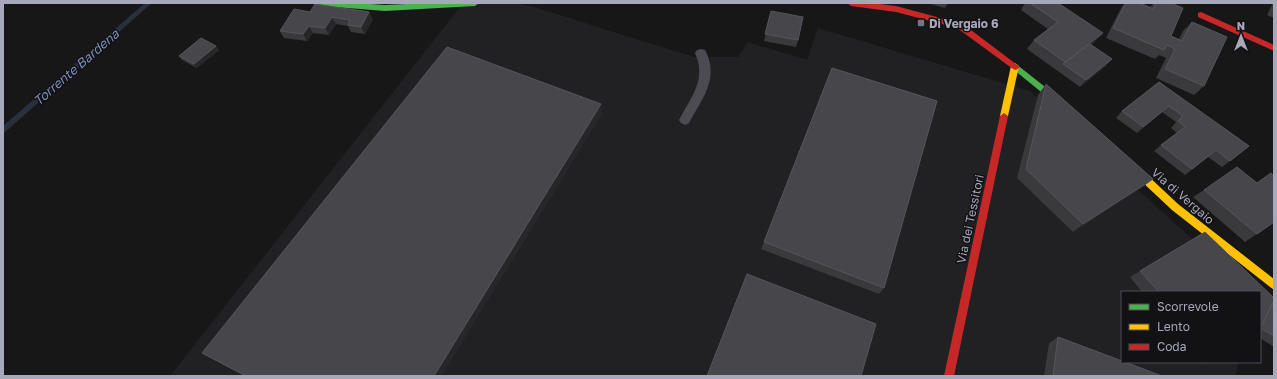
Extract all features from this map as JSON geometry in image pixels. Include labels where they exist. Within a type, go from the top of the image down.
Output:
[{"type":"street","points":[[322,3],[385,8],[475,3]]},
{"type":"street","points":[[851,3],[896,9],[960,26],[1015,66],[1074,114]]},
{"type":"street","points":[[1201,15],[1274,48]]},
{"type":"street","name":"Via dei Tessitori","points":[[949,376],[1015,66]]},
{"type":"street","name":"Via di Vergaio","points":[[1119,155],[1175,207],[1274,284]]},
{"type":"lane","points":[[685,120],[703,84],[705,76],[706,69],[701,53]]},
{"type":"shaded area","points":[[463,3],[514,3],[534,7],[694,57],[738,57],[748,42],[807,60],[818,28],[1030,91],[1249,291],[1121,291],[1121,363],[1238,363],[1236,376],[170,376]]},
{"type":"building","points":[[1030,3],[1058,3],[1103,33],[1065,62],[1034,40],[1058,22]]},
{"type":"building","points":[[1126,3],[1140,3],[1153,9],[1156,3],[1171,3],[1183,8],[1171,36],[1182,41],[1192,22],[1227,37],[1204,86],[1165,69],[1175,49],[1167,45],[1164,50],[1113,28]]},
{"type":"building","points":[[315,4],[369,12],[361,27],[348,25],[350,20],[332,17],[325,28],[309,26],[303,34],[280,31],[294,9],[310,12]]},
{"type":"building","points":[[771,11],[803,17],[798,40],[765,34]]},
{"type":"building","points":[[201,38],[216,46],[194,64],[179,56]]},
{"type":"building","points":[[1090,44],[1112,59],[1086,80],[1063,64]]},
{"type":"building","points":[[447,47],[601,104],[434,376],[246,376],[202,353]]},
{"type":"building","points":[[832,68],[937,101],[884,288],[764,242]]},
{"type":"building","points":[[1159,82],[1249,146],[1230,161],[1216,150],[1192,169],[1161,145],[1185,127],[1178,121],[1183,116],[1169,106],[1143,127],[1122,111]]},
{"type":"building","points":[[1046,84],[1153,179],[1083,224],[1026,169]]},
{"type":"building","points":[[1237,167],[1257,183],[1271,173],[1274,176],[1274,222],[1257,234],[1204,190]]},
{"type":"building","points":[[1205,232],[1274,298],[1274,301],[1261,326],[1261,291],[1158,291],[1140,271]]},
{"type":"building","points":[[747,274],[876,324],[861,376],[707,376]]},
{"type":"building","points":[[1274,302],[1274,336],[1261,329]]},
{"type":"building","points":[[1058,337],[1121,361],[1121,363],[1128,363],[1162,376],[1053,376]]},
{"type":"waterway","name":"Torrente Bardena","points":[[3,130],[149,3]]},
{"type":"traffic: fast","points":[[322,3],[385,8],[475,3]]},
{"type":"traffic: fast","points":[[1016,67],[1065,107]]},
{"type":"traffic: slow","points":[[1004,116],[1015,66]]},
{"type":"traffic: slow","points":[[1127,162],[1175,207],[1274,285]]},
{"type":"traffic: jam","points":[[851,3],[896,9],[960,26],[1016,67]]},
{"type":"traffic: jam","points":[[1201,15],[1274,48]]},
{"type":"traffic: jam","points":[[949,376],[1004,116]]},
{"type":"place","name":"Di Vergaio 6","points":[[921,23]]}]
